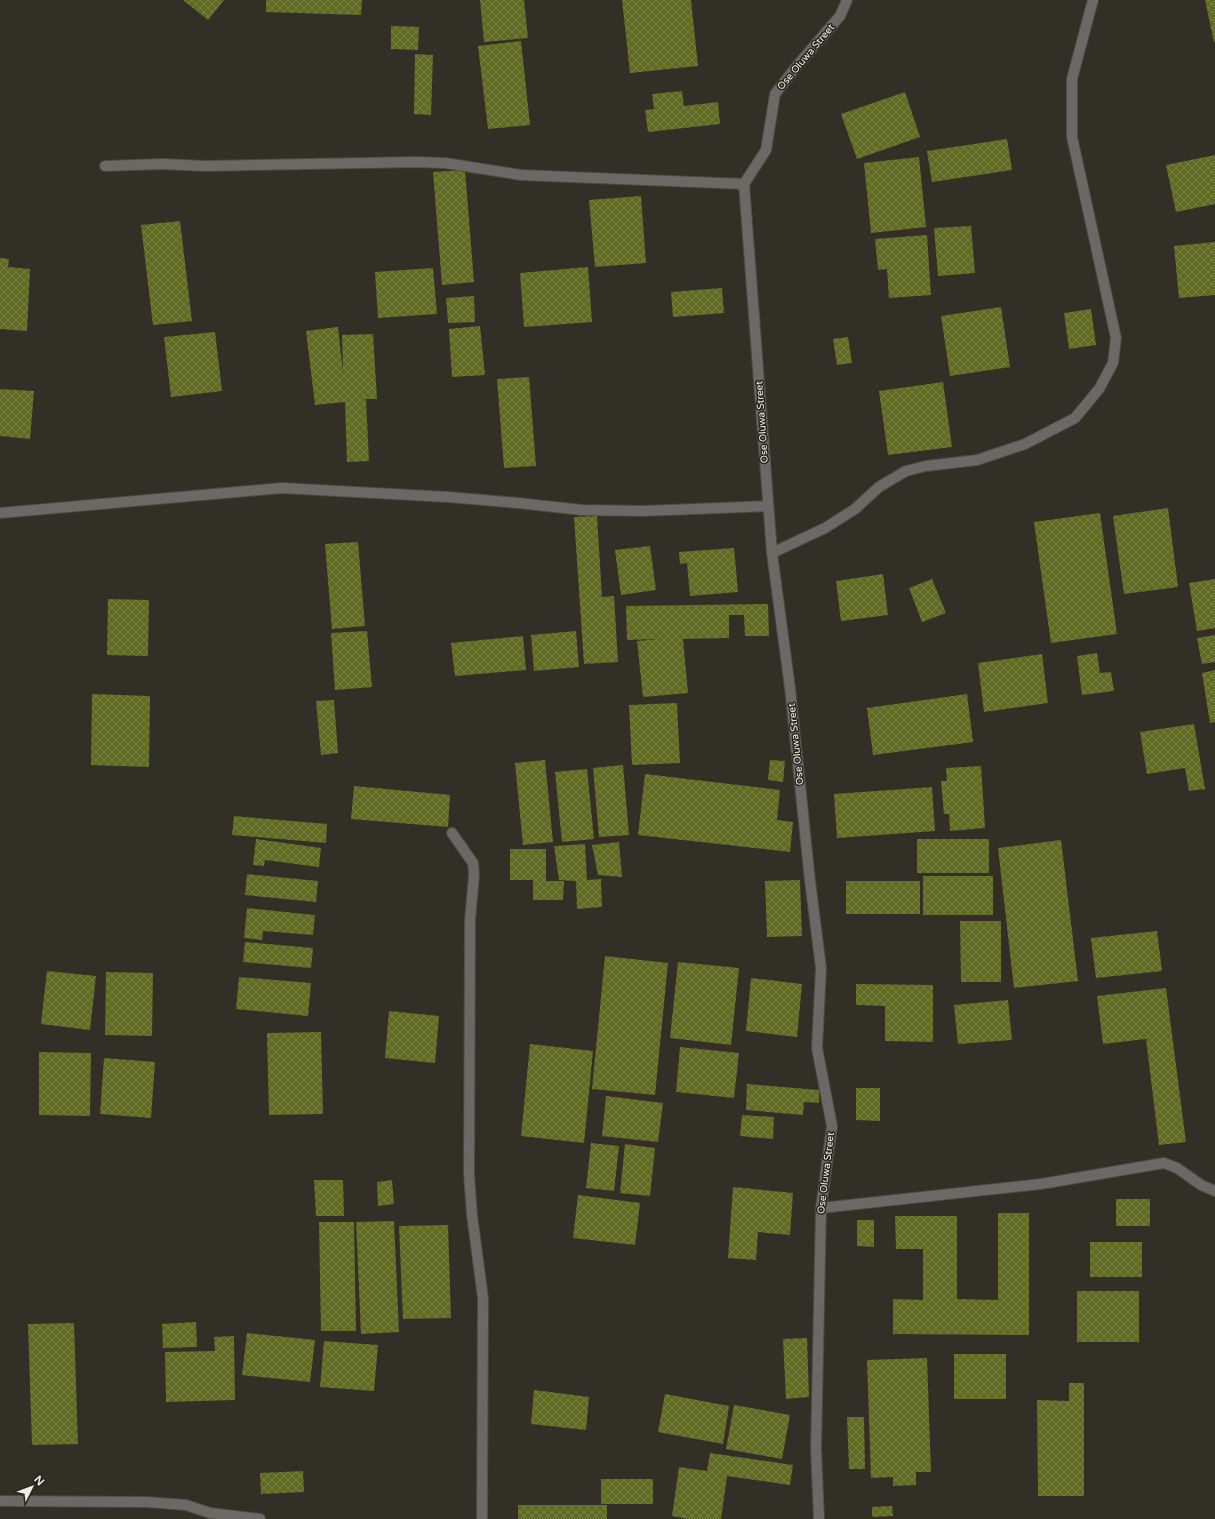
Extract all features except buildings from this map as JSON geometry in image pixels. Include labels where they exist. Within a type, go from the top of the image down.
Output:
[{"type":"street","name":"Ose Oluwa Street","points":[[819,1519],[816,1449],[821,1208],[832,1126],[817,1048],[822,968],[810,881],[790,688],[772,553],[744,184],[766,150],[775,94],[840,16],[847,0]]},
{"type":"street","points":[[772,553],[825,528],[855,508],[879,487],[906,471],[926,466],[977,460],[1025,444],[1074,418],[1099,389],[1113,363],[1116,338],[1072,137],[1072,79],[1093,0]]},
{"type":"street","points":[[105,166],[162,164],[205,166],[430,162],[521,175],[744,184]]},
{"type":"street","points":[[0,512],[282,488],[448,497],[582,510],[643,511],[768,506]]},
{"type":"street","points":[[452,833],[473,863],[474,875],[470,920],[469,1174],[473,1228],[483,1298],[482,1519]]},
{"type":"street","points":[[821,1208],[1041,1184],[1164,1163],[1177,1168],[1201,1185],[1215,1191]]},
{"type":"street","points":[[0,1501],[147,1502],[186,1505],[210,1513],[260,1519]]}]
